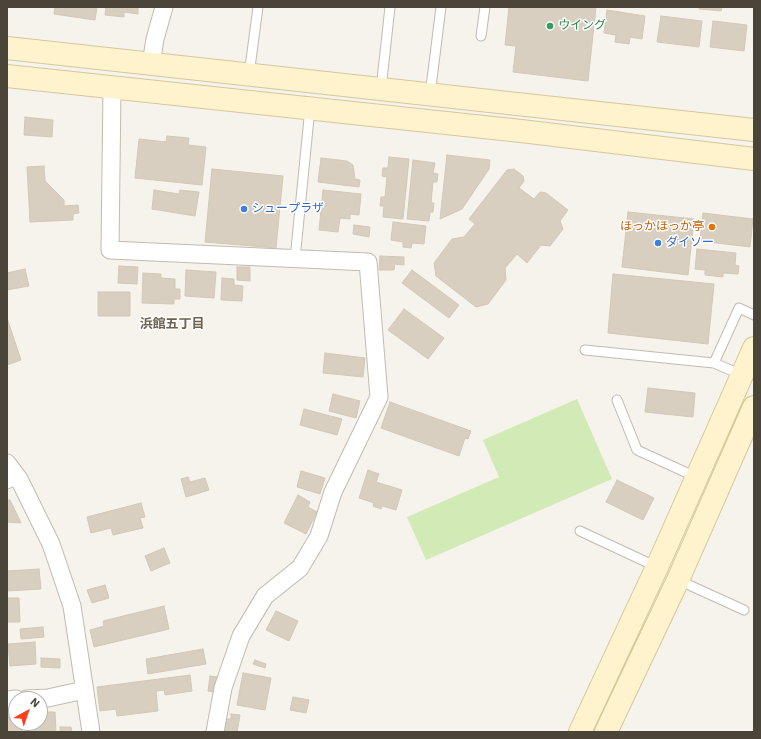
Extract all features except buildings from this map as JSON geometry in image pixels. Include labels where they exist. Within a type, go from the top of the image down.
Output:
[{"type":"street","points":[[151,64],[155,39],[164,7]]},
{"type":"street","points":[[7,48],[754,130]]},
{"type":"street","points":[[7,76],[521,131],[754,159]]},
{"type":"street","points":[[112,88],[110,250],[368,262],[379,397],[333,492],[319,536],[300,568],[264,596],[241,636],[223,688],[215,732]]},
{"type":"street","points":[[580,732],[657,567],[754,348]]},
{"type":"street","points":[[606,732],[678,580],[753,411]]},
{"type":"street","points":[[7,463],[13,481],[51,544],[72,606],[91,732]]},
{"type":"street","points":[[48,698],[84,690]]},
{"type":"lane","points":[[249,75],[258,7]]},
{"type":"lane","points":[[381,89],[390,7]]},
{"type":"lane","points":[[430,95],[442,7]]},
{"type":"lane","points":[[481,36],[485,7]]},
{"type":"lane","points":[[295,259],[310,108]]},
{"type":"lane","points":[[714,363],[739,308],[754,315]]},
{"type":"lane","points":[[585,350],[714,363],[742,375]]},
{"type":"lane","points":[[617,400],[637,450],[696,477]]},
{"type":"lane","points":[[580,531],[657,567]]},
{"type":"lane","points":[[678,580],[744,610]]},
{"type":"green space","points":[[577,399],[612,479],[426,560],[407,517],[499,477],[483,440]]},
{"type":"place","name":"ウイング","points":[[550,26]]},
{"type":"place","name":"シュープラザ","points":[[244,209]]},
{"type":"place","name":"ほっかほっか亭","points":[[712,227]]},
{"type":"place","name":"ダイソー","points":[[658,243]]},
{"type":"district","name":"浜館五丁目","points":[[172,324]]}]
